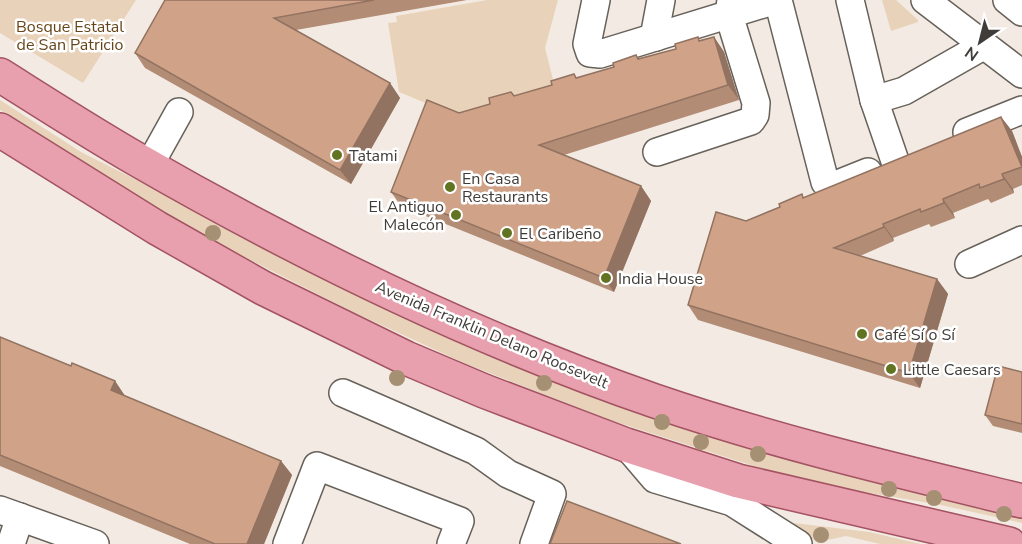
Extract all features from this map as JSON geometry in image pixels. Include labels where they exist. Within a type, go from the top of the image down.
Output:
[{"type":"main road","name":"Avenida Franklin Delano Roosevelt","points":[[0,75],[149,166],[253,224],[442,316],[562,366],[655,401],[836,455],[1022,501]]},
{"type":"main road","points":[[1,132],[157,228],[263,288],[406,358],[494,395],[626,445],[738,481],[1010,544]]},
{"type":"street","points":[[596,0],[587,44],[590,53],[600,54],[656,37],[730,8],[777,0],[825,182],[833,186],[906,156],[874,100],[850,0]]},
{"type":"street","points":[[656,37],[661,0]]},
{"type":"street","points":[[925,0],[981,45],[1022,74]]},
{"type":"street","points":[[1007,0],[1022,12]]},
{"type":"street","points":[[657,152],[751,121],[755,115],[756,103],[730,8]]},
{"type":"street","points":[[874,100],[904,91],[976,51],[981,45]]},
{"type":"street","points":[[948,140],[1022,110]]},
{"type":"street","points":[[149,166],[179,112]]},
{"type":"street","points":[[969,264],[1022,240]]},
{"type":"street","points":[[343,393],[476,451],[508,474],[552,494],[534,544]]},
{"type":"street","points":[[626,445],[655,479],[732,502],[798,544]]},
{"type":"street","points":[[287,544],[317,466],[460,521],[451,544]]},
{"type":"street","points":[[11,544],[10,513],[95,544]]},
{"type":"green space","name":"Bosque Estatal de San Patricio","points":[[0,0],[136,0],[83,83],[0,33]]},
{"type":"green space","points":[[487,0],[558,0],[545,48],[558,99],[476,124],[399,92],[388,23],[397,22],[396,16]]},
{"type":"green space","points":[[882,0],[896,0],[918,22],[891,31]]},
{"type":"green space","points":[[0,100],[81,152],[288,256],[1022,515],[1022,523],[941,505],[804,482],[613,421],[464,363],[351,311],[211,240],[89,168],[0,110]]},
{"type":"green space","points":[[794,523],[869,532],[921,544],[880,544],[846,536],[818,542],[798,531]]},
{"type":"building","points":[[165,0],[374,0],[274,18],[390,83],[340,170],[135,53]]},
{"type":"building","points":[[698,37],[699,41],[714,37],[728,85],[539,145],[641,186],[604,278],[391,192],[427,100],[459,113],[490,104],[489,98],[511,92],[514,96],[552,85],[551,81],[574,74],[576,78],[614,67],[613,63],[636,55],[638,59],[676,49],[675,44]]},
{"type":"building","points":[[1001,117],[1022,167],[1002,174],[1004,179],[980,188],[979,184],[943,199],[944,203],[921,212],[920,209],[883,224],[884,227],[834,248],[937,279],[909,373],[688,305],[716,212],[746,221],[780,207],[779,204],[802,194],[803,198]]},
{"type":"building","points":[[0,337],[115,381],[111,390],[281,461],[247,544],[215,544],[0,455]]},
{"type":"building","points":[[998,366],[1022,372],[1022,424],[985,415]]},
{"type":"building","points":[[567,501],[681,544],[550,544]]},
{"type":"place","name":"Tatami","points":[[337,155]]},
{"type":"place","name":"En Casa Restaurants","points":[[450,187]]},
{"type":"place","name":"El Antiguo Malecón","points":[[456,215]]},
{"type":"place","name":"El Caribeño","points":[[507,233]]},
{"type":"place","name":"India House","points":[[606,278]]},
{"type":"place","name":"Café Sí o Sí","points":[[862,334]]},
{"type":"place","name":"Little Caesars","points":[[891,369]]}]
